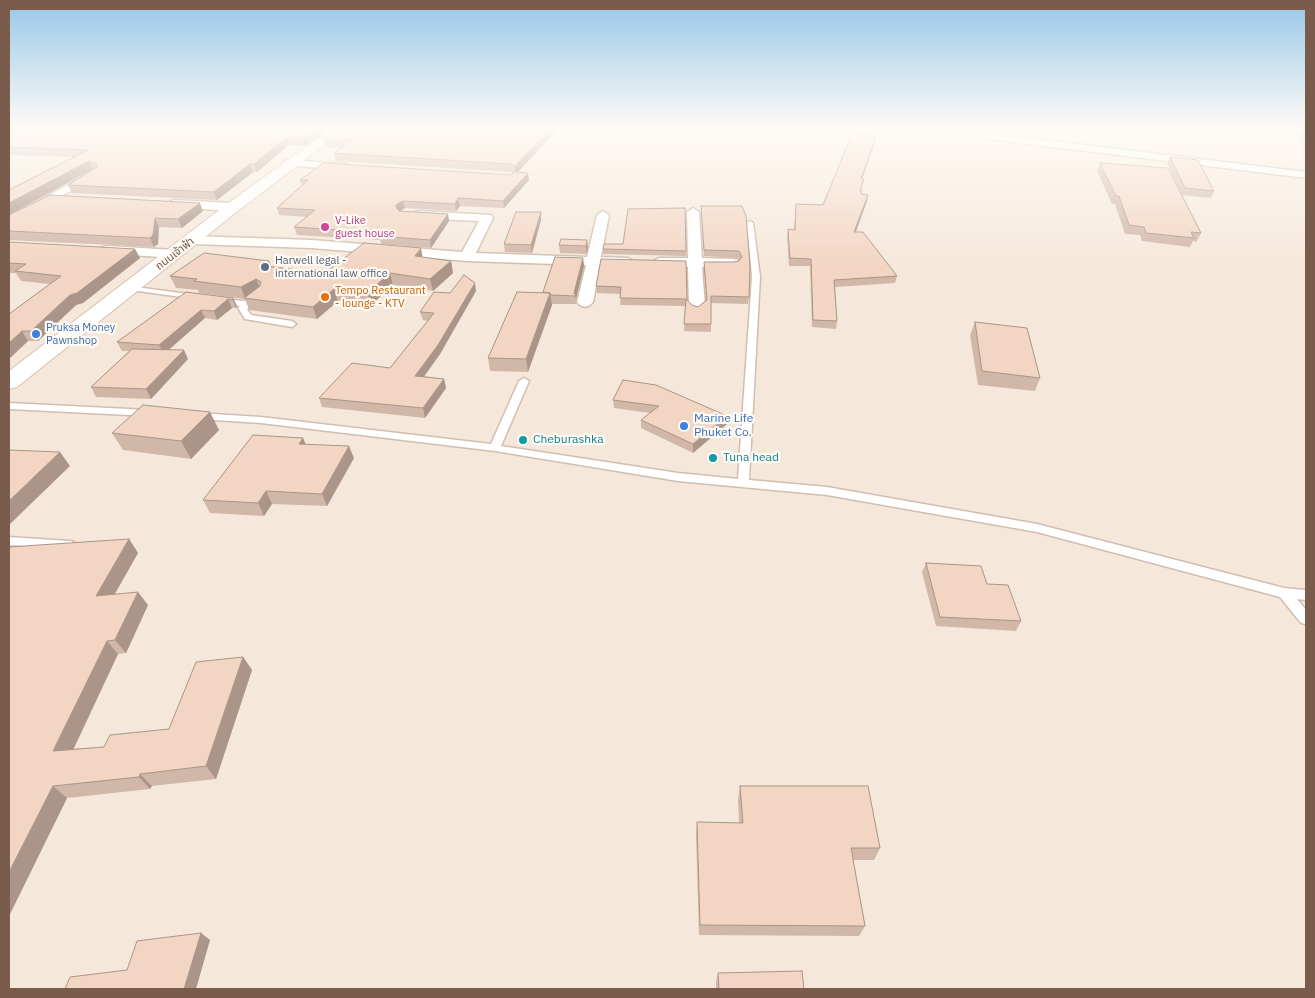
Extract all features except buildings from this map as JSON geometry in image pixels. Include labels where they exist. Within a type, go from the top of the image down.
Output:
[{"type":"main road","name":"ถนนเจ้าฟ้า","points":[[9,382],[276,174]]},
{"type":"street","points":[[9,222],[94,174]]},
{"type":"street","points":[[53,198],[72,199]]},
{"type":"street","points":[[159,203],[232,207]]},
{"type":"street","points":[[693,212],[697,307]]},
{"type":"street","points":[[405,214],[487,218],[467,257]]},
{"type":"street","points":[[585,302],[603,215]]},
{"type":"street","points":[[192,240],[312,244],[467,257],[733,263]]},
{"type":"street","points":[[98,250],[175,254]]},
{"type":"lane","points":[[743,483],[756,277],[750,223]]},
{"type":"lane","points":[[131,288],[247,304]]},
{"type":"lane","points":[[260,294],[242,308],[248,317],[292,324]]},
{"type":"lane","points":[[495,448],[524,381]]},
{"type":"lane","points":[[9,406],[164,414]]},
{"type":"lane","points":[[183,415],[261,420],[495,448],[678,477],[827,491],[1037,528],[1284,592],[1306,596]]},
{"type":"lane","points":[[9,541],[84,546]]},
{"type":"lane","points":[[1284,592],[1306,619]]},
{"type":"shaded area","points":[[9,174],[1306,174],[1306,989],[9,989]]},
{"type":"place","name":"V-Like guest house","points":[[325,227]]},
{"type":"place","name":"Harwell legal - international law office","points":[[265,267]]},
{"type":"place","name":"Tempo Restaurant - lounge - KTV","points":[[325,297]]},
{"type":"place","name":"Pruksa Money Pawnshop","points":[[36,334]]},
{"type":"place","name":"Marine Life Phuket Co.","points":[[684,426]]},
{"type":"place","name":"Cheburashka","points":[[523,440]]},
{"type":"place","name":"Tuna head","points":[[713,458]]}]
